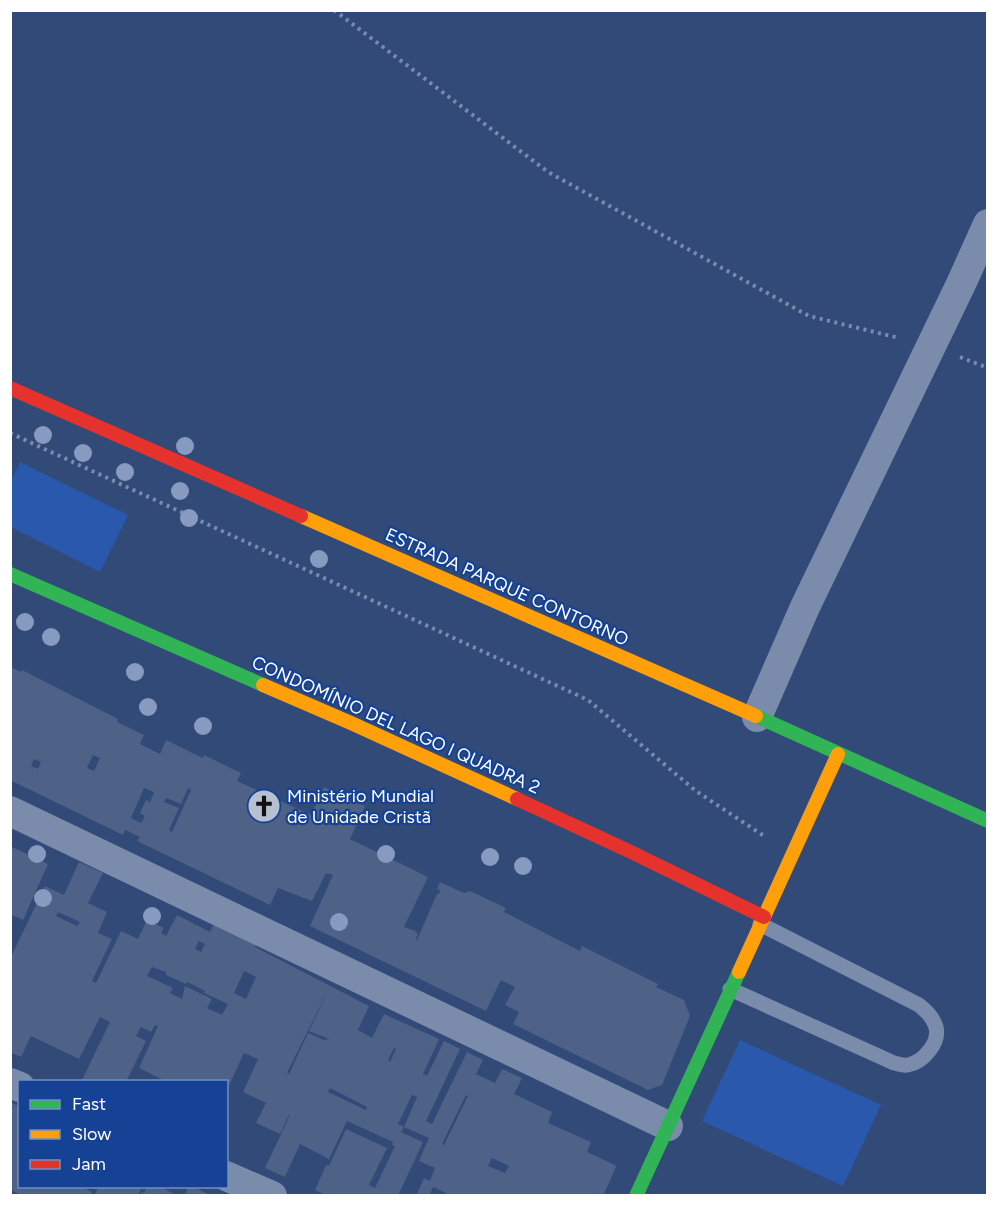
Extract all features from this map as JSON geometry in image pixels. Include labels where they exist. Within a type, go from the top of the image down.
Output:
[{"type":"street","points":[[757,717],[805,607],[961,284],[987,224]]},
{"type":"street","name":"ESTRADA PARQUE CONTORNO","points":[[10,388],[757,717],[987,821]]},
{"type":"street","name":"CONDOMÍNIO DEL LAGO I QUADRA 2","points":[[10,574],[351,723],[631,852],[762,921]]},
{"type":"street","points":[[636,1196],[838,754]]},
{"type":"street","points":[[10,811],[668,1126]]},
{"type":"street","points":[[228,1177],[272,1196]]},
{"type":"lane","points":[[730,989],[894,1063],[905,1066],[916,1063],[933,1048],[937,1029],[930,1015],[919,1005],[762,921]]},
{"type":"path","points":[[334,10],[548,172],[809,316],[931,346]]},
{"type":"path","points":[[10,433],[588,700],[696,791],[792,854]]},
{"type":"shaded area","points":[[20,462],[128,515],[100,572],[11,527],[11,481]]},
{"type":"shaded area","points":[[740,1040],[881,1105],[843,1186],[702,1121]]},
{"type":"building","points":[[10,667],[21,672],[22,670],[118,719],[117,722],[144,735],[140,744],[160,754],[166,740],[203,758],[204,755],[241,773],[237,781],[311,815],[324,787],[365,806],[350,839],[428,877],[404,927],[416,931],[417,940],[437,894],[439,894],[440,890],[437,889],[440,882],[464,893],[470,891],[506,908],[504,912],[580,951],[582,946],[658,984],[656,987],[684,1000],[690,1016],[662,1085],[648,1090],[513,1024],[519,1012],[505,1005],[515,987],[501,980],[486,1011],[310,926],[333,875],[326,873],[312,901],[278,888],[270,905],[137,841],[140,837],[125,830],[123,835],[10,780]],"holes":[[[93,755],[100,758],[94,771],[87,768]],[[34,759],[41,762],[38,769],[31,766]],[[144,788],[154,792],[150,802],[146,800],[140,813],[145,816],[141,823],[131,818]],[[188,788],[191,790],[172,832],[169,830],[179,808],[164,802],[166,798],[181,804]]]},
{"type":"building","points":[[10,846],[48,864],[23,920],[10,914]]},
{"type":"building","points":[[79,862],[103,873],[88,903],[107,912],[98,933],[112,939],[92,981],[96,983],[121,931],[138,939],[147,920],[164,928],[161,933],[166,936],[177,915],[210,932],[214,924],[369,1006],[358,1030],[372,1038],[384,1014],[439,1039],[423,1074],[427,1076],[444,1041],[460,1049],[426,1121],[432,1124],[467,1052],[483,1060],[476,1074],[495,1083],[502,1069],[522,1078],[514,1094],[552,1112],[548,1123],[591,1142],[587,1152],[615,1165],[603,1196],[452,1196],[433,1187],[429,1196],[416,1196],[424,1178],[430,1181],[435,1168],[419,1161],[429,1138],[404,1127],[401,1132],[423,1142],[398,1196],[327,1196],[315,1190],[346,1129],[387,1148],[369,1185],[375,1188],[395,1146],[392,1145],[393,1142],[347,1121],[329,1159],[300,1144],[285,1177],[265,1168],[290,1115],[280,1134],[256,1123],[266,1103],[243,1092],[258,1059],[244,1053],[228,1088],[228,1080],[163,1080],[139,1068],[158,1026],[155,1025],[151,1032],[141,1027],[136,1036],[146,1041],[127,1080],[82,1080],[110,1022],[100,1017],[79,1059],[31,1036],[21,1057],[10,1052],[10,959],[45,886],[64,895]],"holes":[[[58,912],[80,922],[77,926],[56,916]],[[199,941],[205,944],[201,952],[195,949]],[[152,967],[186,984],[187,982],[228,1004],[222,1015],[207,1008],[212,999],[185,986],[182,999],[170,993],[173,988],[147,976]],[[244,971],[256,977],[246,999],[234,993]],[[329,988],[309,1031],[329,1039],[324,1040],[308,1033],[289,1074],[287,1073]],[[394,1048],[396,1049],[390,1062],[388,1060]],[[330,1088],[367,1107],[366,1110],[328,1092]],[[412,1095],[417,1097],[404,1127],[398,1124]],[[466,1095],[468,1096],[444,1145],[442,1144]],[[492,1158],[509,1166],[505,1173],[488,1166]]]},
{"type":"building","points":[[10,1102],[18,1106],[18,1188],[84,1188],[92,1192],[90,1196],[22,1196],[10,1189]]},
{"type":"building","points":[[98,1188],[141,1188],[138,1196],[94,1196]]},
{"type":"building","points":[[146,1188],[163,1188],[178,1196],[141,1196],[142,1192],[144,1193]]},
{"type":"building","points":[[188,1188],[196,1188],[212,1196],[184,1196]]},
{"type":"traffic: fast","points":[[10,574],[263,685]]},
{"type":"traffic: fast","points":[[756,716],[988,821]]},
{"type":"traffic: fast","points":[[636,1196],[739,972]]},
{"type":"traffic: slow","points":[[301,516],[756,716]]},
{"type":"traffic: slow","points":[[263,685],[517,799]]},
{"type":"traffic: slow","points":[[739,972],[838,754]]},
{"type":"traffic: jam","points":[[10,388],[301,516]]},
{"type":"traffic: jam","points":[[517,799],[764,917]]},
{"type":"place","name":"Ministério Mundial de Unidade Cristã","points":[[264,806]]}]
